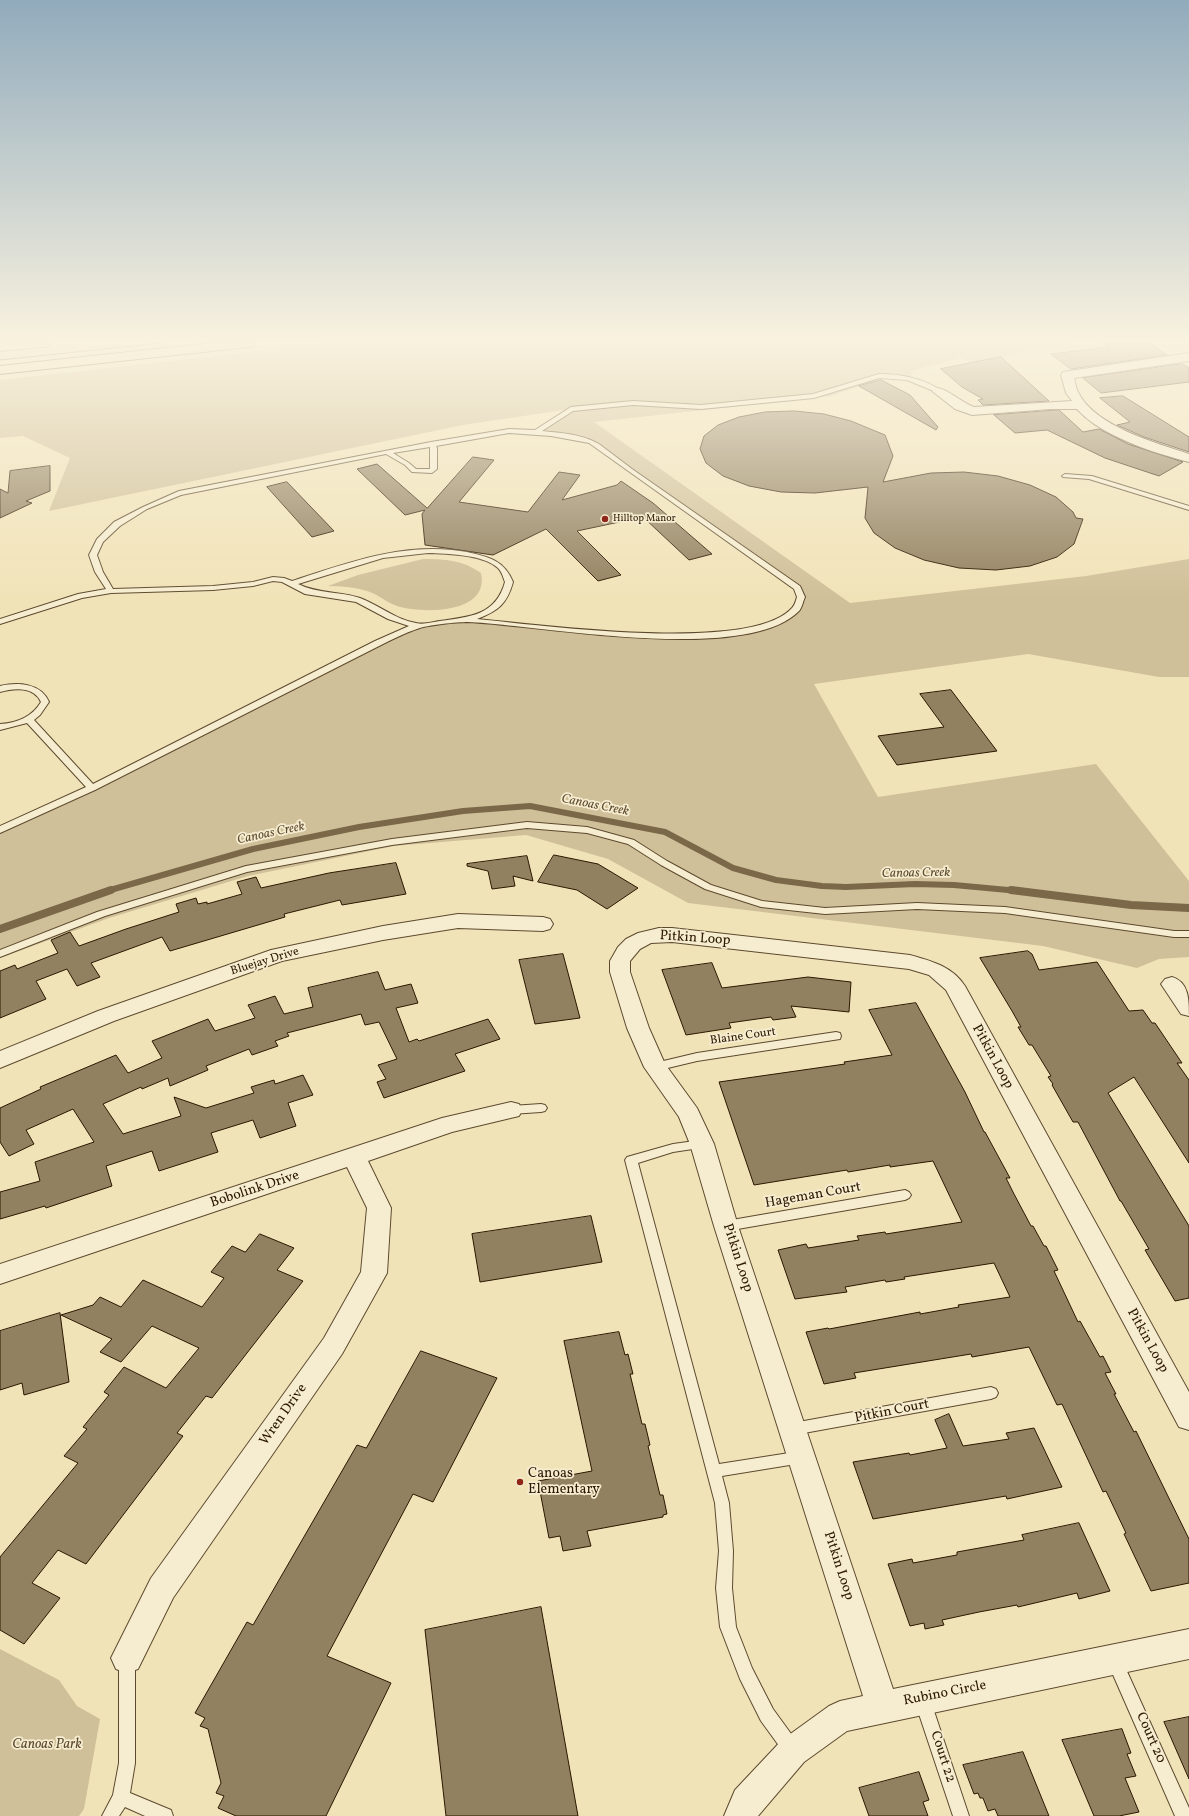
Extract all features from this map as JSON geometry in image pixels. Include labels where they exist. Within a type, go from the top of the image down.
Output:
[{"type":"street","points":[[1110,428],[1119,433],[1153,447],[1189,458]]},
{"type":"street","name":"Bluejay Drive","points":[[0,1060],[106,1016],[278,955],[383,933],[458,921],[543,924]]},
{"type":"street","name":"Pitkin Loop","points":[[883,1707],[726,1226],[702,1144],[689,1114],[655,1067],[638,1028],[620,972],[620,962],[625,952],[633,944],[645,938],[659,935],[672,935],[910,962],[936,970],[954,986],[1189,1418]]},
{"type":"street","points":[[1172,984],[1189,1009]]},
{"type":"street","name":"Bobolink Drive","points":[[0,1274],[450,1124],[511,1110]]},
{"type":"street","name":"Wren Drive","points":[[127,1658],[162,1588],[333,1346],[374,1273],[379,1208],[354,1157]]},
{"type":"street","name":"Rubino Circle","points":[[741,1816],[747,1802],[794,1751],[840,1717],[1189,1644]]},
{"type":"lane","points":[[535,433],[543,428]]},
{"type":"lane","points":[[0,830],[92,788],[378,643],[416,626],[467,620],[574,631],[672,636],[724,635],[748,631],[777,622],[796,609],[801,597],[797,588],[695,514],[628,470],[599,447],[589,442],[573,438],[509,431],[388,452],[179,493],[145,508],[117,524],[100,541],[93,555],[99,572],[111,591]]},
{"type":"lane","points":[[388,452],[407,464],[414,472],[432,471],[434,470],[434,448],[431,444]]},
{"type":"lane","points":[[1065,476],[1090,478],[1189,508]]},
{"type":"lane","points":[[294,583],[358,562],[409,550],[436,550],[465,554],[491,561],[504,569],[509,582],[505,596],[490,611],[467,620]]},
{"type":"lane","points":[[0,622],[81,596],[111,591],[213,588],[284,580],[294,583],[308,592],[358,600],[391,617],[416,626]]},
{"type":"lane","points":[[0,689],[22,687],[38,691],[42,695],[45,702],[43,708],[29,720],[17,724],[0,726]]},
{"type":"lane","points":[[29,720],[92,788]]},
{"type":"lane","points":[[0,954],[101,914],[246,869],[392,842],[528,825],[587,830],[631,842],[664,863],[708,887],[761,904],[824,911],[917,906],[1005,910],[1174,934],[1189,934]]},
{"type":"lane","name":"Blaine Court","points":[[655,1067],[697,1057],[836,1036]]},
{"type":"lane","points":[[511,1110],[541,1108]]},
{"type":"lane","points":[[702,1144],[673,1148],[631,1160],[722,1503],[726,1552],[724,1588],[728,1627],[746,1673],[767,1715],[794,1751]]},
{"type":"lane","name":"Hageman Court","points":[[726,1226],[905,1195]]},
{"type":"lane","name":"Pitkin Court","points":[[793,1429],[991,1393]]},
{"type":"lane","points":[[713,1471],[802,1457]]},
{"type":"lane","points":[[110,1816],[121,1797],[127,1763],[127,1658]]},
{"type":"lane","name":"Court 20","points":[[1115,1660],[1184,1816]]},
{"type":"lane","name":"Court 22","points":[[922,1699],[961,1816]]},
{"type":"lane","points":[[121,1797],[165,1816]]},
{"type":"green space","points":[[0,428],[450,428],[49,511],[70,458],[23,436],[0,438]]},
{"type":"green space","points":[[545,428],[602,428],[850,603],[1086,576],[1189,559],[1189,677],[1159,677],[1028,654],[814,684],[878,797],[1096,764],[1189,881],[1189,957],[1159,959],[1137,968],[1043,946],[688,903],[608,859],[526,835],[394,846],[248,876],[109,918],[0,958],[0,830],[416,626],[467,620],[574,631],[672,636],[723,635],[777,622],[796,609],[801,597],[797,588],[589,441],[535,433]]},
{"type":"green space","points":[[423,559],[454,561],[467,565],[481,573],[481,587],[475,597],[465,604],[452,608],[437,610],[408,609],[390,603],[371,592],[348,587],[328,586],[358,575]]},
{"type":"green space","name":"Canoas Park","points":[[0,1649],[59,1680],[77,1706],[100,1719],[84,1809],[79,1816],[0,1816]]},
{"type":"building","points":[[715,428],[867,428],[885,435],[893,456],[883,482],[931,473],[964,472],[998,476],[1030,485],[1056,497],[1073,512],[1076,518],[1083,519],[1074,544],[1057,557],[1030,566],[996,570],[959,568],[924,560],[895,548],[874,533],[865,518],[868,487],[815,493],[781,492],[749,486],[723,476],[706,463],[700,449],[704,436]]},
{"type":"building","points":[[1009,428],[1078,428],[1083,432],[1099,429],[1128,444],[1183,462],[1159,476],[1105,458],[1047,430],[1015,433]]},
{"type":"building","points":[[1123,428],[1174,428],[1189,437],[1189,452],[1144,437]]},
{"type":"building","name":"Hilltop Manor","points":[[473,457],[494,460],[459,502],[528,512],[559,472],[580,475],[562,500],[617,485],[621,481],[653,503],[712,554],[689,560],[643,517],[577,531],[621,575],[598,581],[546,529],[493,555],[425,545],[422,514],[425,510],[405,515],[357,469],[377,464],[427,508]]},
{"type":"building","points":[[50,466],[50,491],[26,501],[32,503],[0,518],[0,489],[8,493],[10,471]]},
{"type":"building","points":[[287,482],[334,531],[312,537],[267,487]]},
{"type":"building","points":[[951,690],[997,751],[897,765],[878,736],[944,727],[920,694]]},
{"type":"building","points":[[554,855],[598,864],[638,888],[607,909],[577,890],[538,882]]},
{"type":"building","points":[[527,856],[533,881],[513,876],[515,886],[492,889],[488,871],[467,866],[467,864]]},
{"type":"building","points":[[396,863],[406,894],[342,905],[340,900],[284,914],[285,917],[170,951],[162,937],[91,963],[100,977],[77,986],[67,969],[36,981],[46,999],[0,1018],[0,971],[15,965],[17,969],[58,953],[51,940],[70,932],[79,946],[179,912],[176,904],[196,898],[198,904],[207,902],[207,904],[242,894],[237,882],[256,877],[261,888],[329,873]]},
{"type":"building","points":[[1028,951],[1032,954],[1039,970],[1097,962],[1129,1011],[1143,1010],[1152,1023],[1155,1023],[1182,1063],[1177,1063],[1189,1080],[1189,1163],[1134,1077],[1108,1093],[1189,1226],[1189,1298],[1175,1301],[1145,1250],[1149,1249],[1120,1201],[1078,1122],[1073,1122],[1048,1077],[1051,1076],[1032,1045],[1029,1045],[1018,1027],[1021,1027],[980,958]]},
{"type":"building","points":[[563,954],[580,1018],[535,1024],[519,960]]},
{"type":"building","points":[[712,963],[722,988],[808,977],[851,982],[849,1012],[791,1006],[796,1017],[773,1020],[771,1017],[729,1023],[731,1028],[686,1035],[662,970]]},
{"type":"building","points":[[378,972],[385,990],[411,984],[418,1003],[396,1008],[409,1042],[417,1039],[419,1041],[488,1019],[500,1039],[455,1054],[465,1071],[384,1098],[377,1082],[386,1079],[378,1065],[397,1059],[379,1022],[365,1025],[361,1014],[287,1033],[289,1036],[275,1041],[278,1046],[252,1055],[249,1049],[206,1066],[208,1070],[170,1086],[168,1078],[142,1089],[141,1087],[103,1104],[123,1134],[181,1116],[174,1097],[206,1108],[254,1093],[251,1087],[274,1080],[275,1084],[303,1075],[313,1095],[288,1103],[296,1126],[260,1138],[253,1120],[211,1133],[218,1152],[159,1171],[152,1151],[106,1166],[112,1186],[46,1208],[45,1206],[0,1219],[0,1192],[40,1181],[35,1162],[94,1142],[73,1109],[26,1130],[34,1144],[9,1156],[0,1142],[0,1108],[41,1089],[40,1087],[116,1055],[128,1073],[162,1058],[152,1041],[208,1019],[215,1031],[255,1018],[248,1005],[275,996],[284,1014],[313,1007],[308,988]]},
{"type":"building","points":[[916,1003],[1010,1178],[1006,1178],[1031,1226],[1033,1226],[1044,1246],[1046,1246],[1058,1270],[1054,1271],[1078,1322],[1080,1321],[1100,1357],[1103,1356],[1111,1372],[1105,1373],[1116,1394],[1114,1394],[1134,1432],[1136,1431],[1189,1539],[1189,1583],[1151,1591],[1124,1534],[1126,1533],[1106,1491],[1103,1492],[1062,1404],[1057,1405],[1029,1347],[972,1357],[971,1354],[854,1373],[856,1378],[824,1384],[806,1332],[920,1312],[920,1314],[959,1307],[958,1305],[1010,1297],[994,1263],[904,1277],[905,1279],[886,1282],[885,1280],[845,1287],[847,1292],[795,1299],[778,1250],[806,1244],[808,1248],[859,1240],[857,1236],[885,1232],[886,1234],[962,1222],[933,1161],[890,1167],[890,1165],[848,1172],[847,1170],[754,1185],[719,1082],[845,1064],[844,1062],[892,1055],[869,1010]]},
{"type":"building","points":[[591,1216],[602,1262],[480,1282],[472,1234]]},
{"type":"building","points":[[260,1234],[294,1248],[277,1270],[303,1281],[212,1398],[206,1396],[177,1433],[183,1436],[86,1564],[58,1550],[32,1583],[60,1598],[24,1644],[0,1630],[0,1557],[78,1463],[64,1456],[87,1429],[83,1427],[109,1395],[104,1392],[124,1367],[166,1388],[199,1348],[152,1326],[121,1362],[100,1352],[112,1339],[61,1315],[93,1305],[100,1297],[121,1307],[143,1280],[202,1307],[224,1278],[211,1272],[232,1246],[245,1252]]},
{"type":"building","points":[[60,1313],[69,1382],[24,1395],[22,1383],[0,1390],[0,1331]]},
{"type":"building","points":[[619,1332],[625,1355],[628,1354],[633,1374],[630,1374],[642,1424],[645,1424],[650,1445],[648,1446],[660,1495],[663,1495],[667,1514],[663,1515],[663,1517],[587,1531],[591,1546],[563,1551],[560,1536],[549,1538],[538,1481],[592,1471],[564,1341]]},
{"type":"building","points":[[421,1351],[497,1378],[433,1502],[413,1494],[327,1656],[391,1683],[326,1816],[236,1816],[218,1808],[224,1796],[216,1793],[221,1783],[208,1729],[200,1726],[205,1718],[195,1713],[247,1622],[253,1625],[357,1445],[366,1448]]},
{"type":"building","points":[[949,1414],[963,1446],[1009,1439],[1006,1433],[1034,1428],[1062,1487],[1007,1499],[1006,1496],[873,1519],[853,1462],[909,1453],[910,1455],[947,1448],[935,1420]]},
{"type":"building","points":[[1079,1523],[1110,1591],[1079,1599],[1077,1593],[1018,1607],[1017,1605],[979,1612],[942,1620],[944,1625],[925,1629],[924,1623],[910,1626],[888,1564],[912,1559],[913,1563],[957,1555],[957,1552],[1024,1540],[1022,1535]]},
{"type":"building","points":[[541,1607],[578,1816],[446,1816],[425,1630]]},
{"type":"building","points":[[1189,1717],[1189,1779],[1164,1722]]},
{"type":"building","points":[[1122,1729],[1131,1753],[1127,1754],[1136,1776],[1125,1778],[1139,1812],[1119,1816],[1094,1816],[1062,1740]]},
{"type":"building","points":[[1023,1752],[1049,1816],[998,1816],[995,1809],[988,1811],[983,1798],[980,1798],[978,1793],[974,1794],[963,1765]]},
{"type":"building","points":[[919,1772],[929,1800],[923,1802],[928,1816],[869,1816],[859,1788]]},
{"type":"waterway","name":"Canoas Creek","points":[[107,891],[253,849],[359,827],[463,811],[530,806],[665,832],[733,868],[776,880],[822,886],[846,887],[915,884],[954,885],[1019,891]]},
{"type":"waterway","name":"Canoas Creek","points":[[0,929],[111,890]]},
{"type":"waterway","name":"Canoas Creek","points":[[1011,890],[1019,891]]},
{"type":"waterway","name":"Canoas Creek","points":[[1019,891],[1131,905],[1189,908]]},
{"type":"place","name":"Hilltop Manor","points":[[605,519]]},
{"type":"place","name":"Canoas Elementary","points":[[520,1482]]}]
